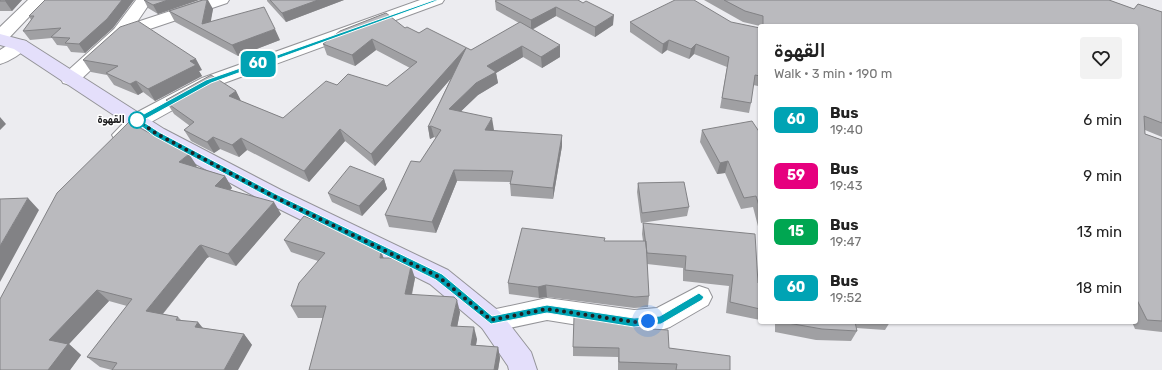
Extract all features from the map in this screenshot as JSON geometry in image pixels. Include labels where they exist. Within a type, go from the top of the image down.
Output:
[{"type":"street","points":[[0,58],[7,40],[37,0]]},
{"type":"street","points":[[70,79],[120,33],[144,0]]},
{"type":"street","points":[[120,33],[221,0]]},
{"type":"street","points":[[109,148],[137,120],[209,82],[436,0]]},
{"type":"street","points":[[7,40],[70,79],[81,84],[157,134],[273,196],[439,277],[491,320],[521,361],[523,370]]},
{"type":"street","points":[[491,320],[547,309],[634,322],[661,320],[699,297]]},
{"type":"building","points":[[45,0],[122,0],[107,19],[79,44],[65,43],[70,38],[51,37],[61,28],[23,31],[34,16],[29,16]]},
{"type":"building","points":[[144,0],[168,0],[153,5]]},
{"type":"building","points":[[207,0],[202,24],[264,7],[275,29],[232,45],[169,11]]},
{"type":"building","points":[[270,0],[318,0],[282,13]]},
{"type":"building","points":[[578,0],[583,3],[586,1],[614,15],[595,27],[556,7],[531,20],[495,1]]},
{"type":"building","points":[[675,0],[694,0],[731,22],[758,28],[758,76],[755,75],[751,103],[722,98],[729,57],[696,44],[691,49],[669,40],[663,44],[630,22]]},
{"type":"building","points":[[724,0],[1109,0],[1134,9],[1138,4],[1162,12],[1162,123],[1144,116],[1145,134],[1162,140],[1162,321],[1147,320],[1138,302],[1138,24],[763,24],[763,16],[745,11]]},
{"type":"building","points":[[386,13],[405,28],[407,27],[419,33],[427,28],[471,50],[520,22],[560,45],[541,57],[522,46],[487,66],[496,72],[476,83],[449,109],[492,118],[485,130],[562,135],[553,188],[510,184],[513,171],[454,170],[432,222],[385,215],[411,161],[420,162],[441,130],[431,126],[428,127],[466,48],[371,154],[340,129],[304,171],[241,138],[232,145],[213,137],[207,142],[184,130],[194,122],[167,103],[173,103],[166,100],[211,75],[236,91],[229,96],[283,118],[326,81],[337,85],[348,74],[387,86],[417,62],[372,39],[352,55],[323,44],[340,31]]},
{"type":"building","points":[[138,21],[196,59],[190,61],[196,65],[148,89],[136,81],[130,84],[106,73],[118,66],[83,60],[120,27]]},
{"type":"building","points":[[752,121],[758,130],[758,202],[756,196],[744,198],[728,161],[720,163],[702,130]]},
{"type":"building","points":[[129,122],[189,154],[179,162],[225,176],[215,186],[274,202],[228,254],[201,245],[199,246],[146,311],[178,317],[176,320],[198,322],[195,327],[244,334],[224,370],[112,370],[117,363],[87,357],[132,299],[97,290],[49,340],[68,344],[48,370],[0,370],[0,299],[57,193]]},
{"type":"building","points":[[350,166],[384,179],[359,206],[328,193]]},
{"type":"building","points":[[684,182],[689,207],[642,213],[638,183]]},
{"type":"building","points":[[28,198],[0,246],[0,199]]},
{"type":"building","points":[[304,216],[336,229],[381,251],[380,258],[396,258],[411,266],[405,294],[454,297],[457,300],[451,326],[474,327],[471,345],[498,347],[494,370],[309,370],[326,306],[291,306],[299,283],[325,253],[284,240]]},
{"type":"building","points":[[643,223],[755,234],[758,309],[730,302],[733,275],[685,270],[686,256],[647,253]]},
{"type":"building","points":[[522,228],[605,238],[604,241],[646,241],[649,296],[635,297],[546,285],[538,287],[508,283]]},
{"type":"building","points":[[574,317],[635,327],[651,324],[651,329],[668,330],[669,348],[730,356],[730,370],[676,370],[677,364],[619,362],[619,348],[573,347]]},
{"type":"building","points":[[793,324],[855,324],[857,331],[822,329]]},
{"type":"bus line","name":"60","points":[[436,0],[384,20],[310,44],[209,82],[137,120],[157,134],[273,196],[439,277],[491,320],[547,309],[634,322],[661,320],[699,297]]},
{"type":"place","name":"القهوة","points":[[137,120]]},
{"type":"route","points":[[137,120],[157,134],[273,196],[439,277],[491,320],[547,309],[634,322],[648,321]]}]
